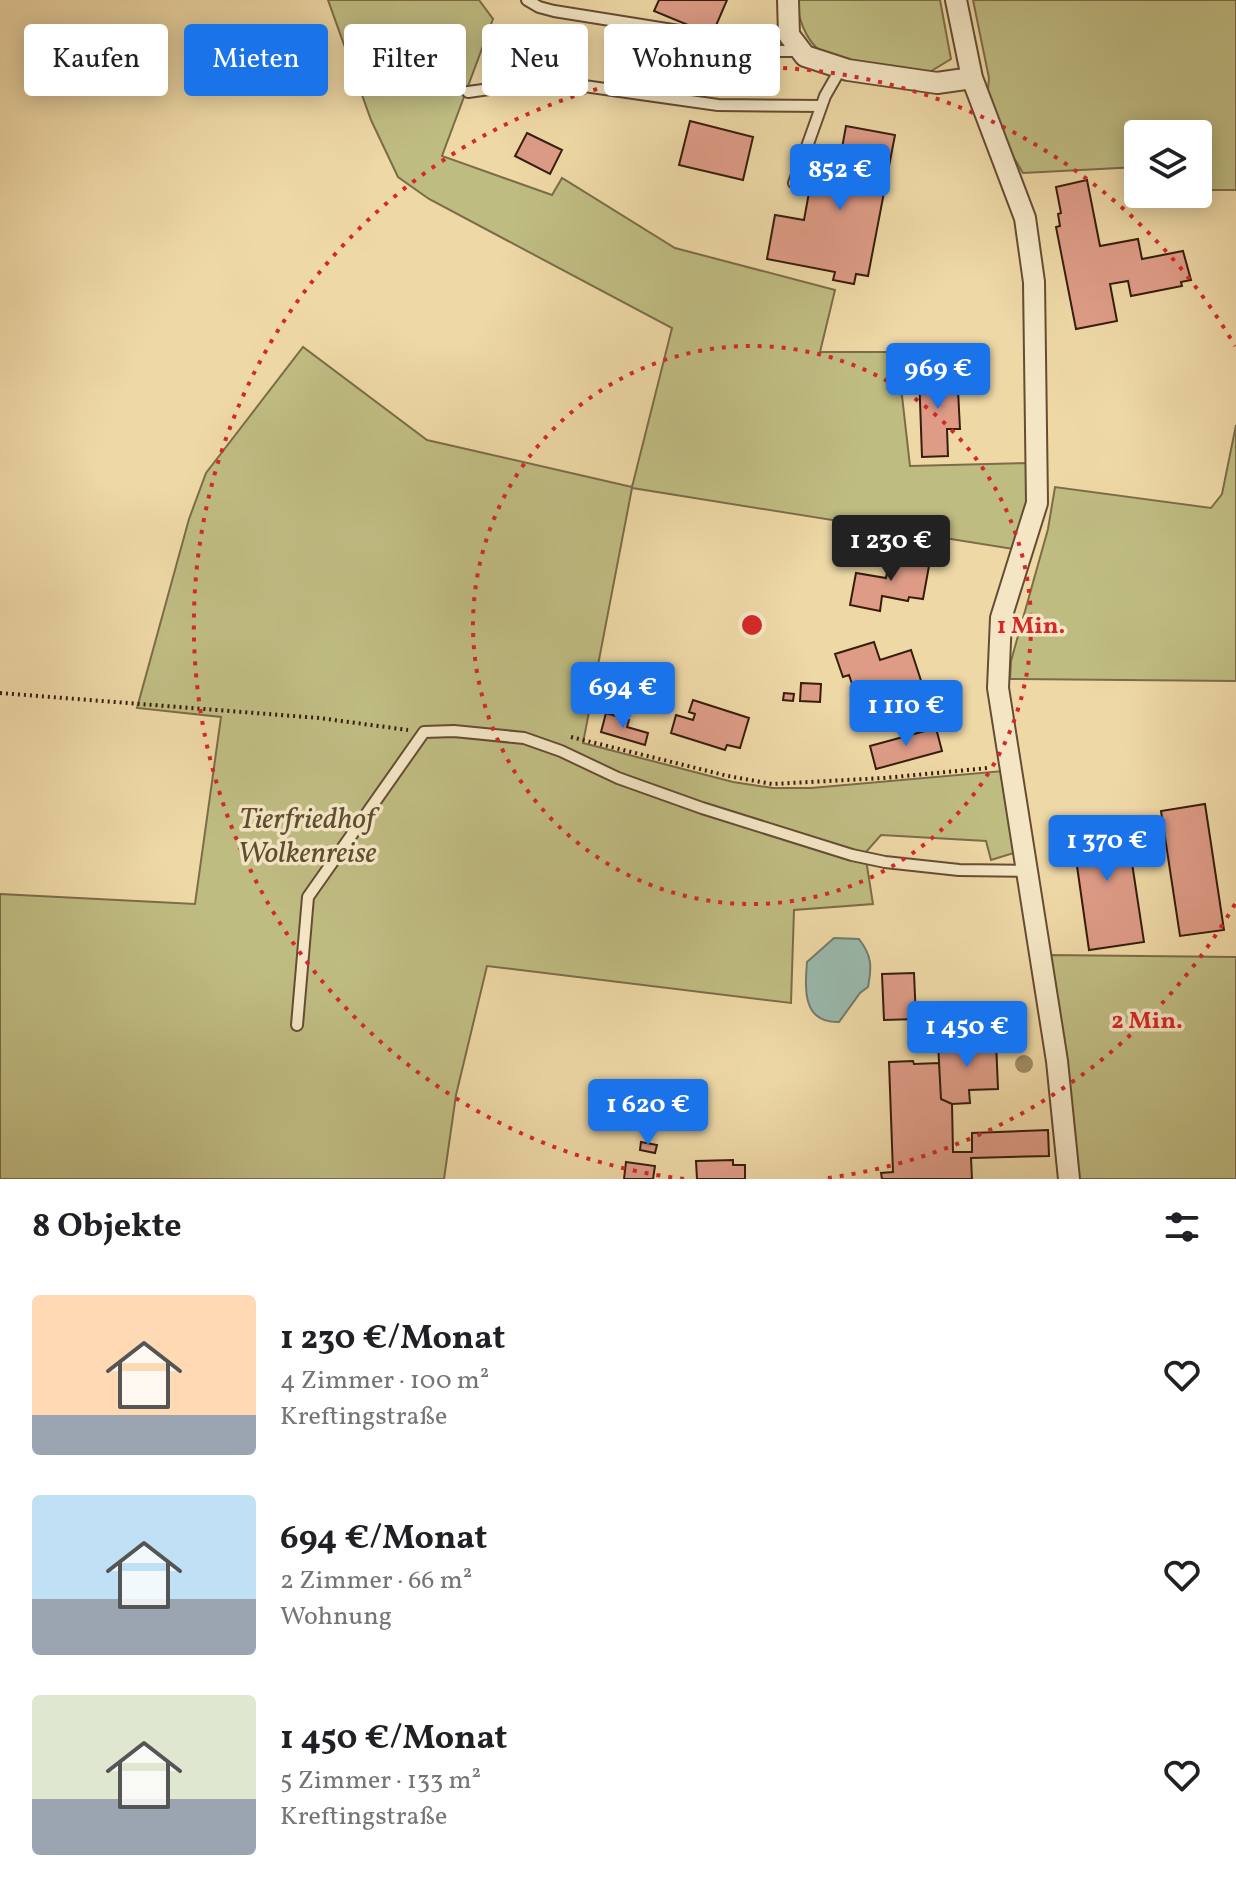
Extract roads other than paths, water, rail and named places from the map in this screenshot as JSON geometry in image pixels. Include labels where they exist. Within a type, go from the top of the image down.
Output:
[{"type":"street","points":[[788,0],[789,35],[805,56],[841,68],[937,83],[972,78]]},
{"type":"street","points":[[956,0],[972,78],[1025,218],[1034,282],[1037,503],[1001,618],[998,688],[1057,1061],[1069,1179]]},
{"type":"lane","points":[[527,0],[554,11],[729,39],[781,51],[801,51]]},
{"type":"lane","points":[[794,183],[821,106],[841,68]]},
{"type":"lane","points":[[468,92],[527,84],[577,85],[718,105],[821,106]]},
{"type":"lane","points":[[297,1025],[308,897],[424,732],[454,731],[524,738],[561,751],[618,778],[702,808],[852,855],[959,870],[1027,871]]},
{"type":"park label","name":"Tierfriedhof Wolkenreise","points":[[307,835]]}]
